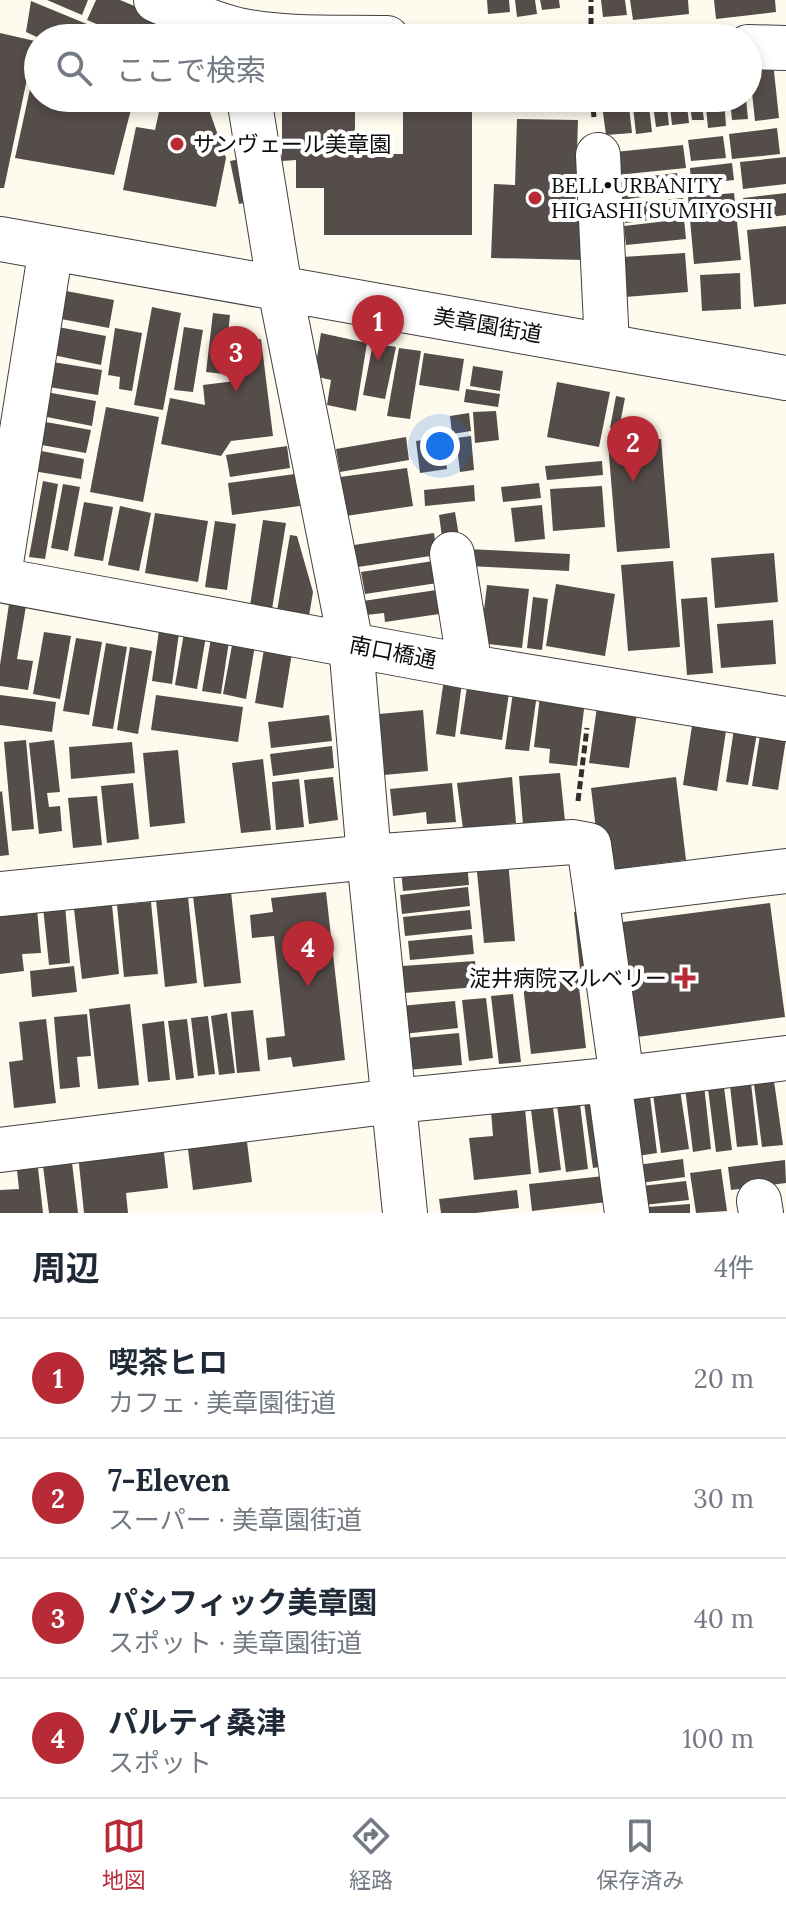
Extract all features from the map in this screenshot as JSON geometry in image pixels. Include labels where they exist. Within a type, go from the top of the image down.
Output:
[{"type":"street","points":[[156,0],[198,17],[239,23]]},
{"type":"street","points":[[762,47],[786,48]]},
{"type":"street","points":[[251,112],[280,289],[351,644],[405,1213]]},
{"type":"street","points":[[598,155],[607,346]]},
{"type":"street","name":"美章園街道","points":[[0,239],[786,378]]},
{"type":"street","points":[[0,569],[51,248]]},
{"type":"street","points":[[452,554],[470,667]]},
{"type":"street","name":"南口橋通","points":[[0,580],[470,667],[786,719]]},
{"type":"street","points":[[0,894],[369,857],[573,842],[589,845],[616,1079],[627,1213]]},
{"type":"street","points":[[596,894],[786,871]]},
{"type":"street","points":[[0,1150],[394,1101],[786,1058]]},
{"type":"path","points":[[591,0],[591,24]]},
{"type":"path","points":[[573,842],[593,687]]},
{"type":"building","points":[[47,0],[88,0],[82,15]]},
{"type":"building","points":[[96,0],[120,0],[161,17],[158,24],[97,24],[87,20]]},
{"type":"building","points":[[487,0],[509,0],[510,12],[488,14]]},
{"type":"building","points":[[515,0],[535,0],[537,14],[517,17]]},
{"type":"building","points":[[540,0],[559,0],[560,8],[542,10]]},
{"type":"building","points":[[601,0],[625,0],[627,15],[603,17]]},
{"type":"building","points":[[630,0],[688,0],[689,14],[633,20]]},
{"type":"building","points":[[714,0],[775,0],[776,12],[716,19]]},
{"type":"building","points":[[31,1],[87,24],[27,24]]},
{"type":"building","points":[[0,33],[24,38],[24,93],[4,188],[0,188]]},
{"type":"building","points":[[773,62],[779,118],[755,121],[754,112],[762,112],[762,63]]},
{"type":"building","points":[[25,112],[130,112],[114,175],[15,158]]},
{"type":"building","name":"サンヴェール美章園","points":[[159,112],[210,112],[226,158],[216,207],[123,190],[136,127],[155,130]]},
{"type":"building","points":[[282,112],[355,112],[355,154],[403,154],[403,112],[472,112],[472,235],[324,235],[324,188],[296,188],[296,160],[282,161]]},
{"type":"building","points":[[603,112],[630,112],[632,133],[606,135]]},
{"type":"building","points":[[634,112],[650,112],[652,132],[636,134]]},
{"type":"building","points":[[654,112],[668,112],[669,125],[656,127]]},
{"type":"building","points":[[671,112],[688,112],[689,123],[672,125]]},
{"type":"building","points":[[691,112],[703,112],[704,120],[692,120]]},
{"type":"building","points":[[706,112],[725,112],[726,126],[708,128]]},
{"type":"building","points":[[731,112],[747,112],[748,119],[732,120]]},
{"type":"building","name":"BELL•URBANITY HIGASHI SUMIYOSHI","points":[[517,119],[578,120],[575,211],[585,211],[584,260],[491,258],[494,184],[515,185]]},
{"type":"building","points":[[777,128],[780,154],[732,159],[729,134]]},
{"type":"building","points":[[723,136],[726,158],[691,161],[688,140]]},
{"type":"building","points":[[683,145],[686,168],[617,175],[615,152]]},
{"type":"building","points":[[786,157],[786,184],[743,189],[740,162]]},
{"type":"building","points":[[240,159],[249,202],[239,204],[230,161]]},
{"type":"building","points":[[732,163],[734,180],[691,185],[690,168]]},
{"type":"building","points":[[677,173],[680,192],[620,200],[617,180]]},
{"type":"building","points":[[734,193],[741,260],[694,264],[688,197]]},
{"type":"building","points":[[786,193],[786,215],[746,220],[743,198]]},
{"type":"building","points":[[683,198],[685,216],[625,223],[622,204]]},
{"type":"building","points":[[684,219],[686,239],[626,245],[624,226]]},
{"type":"building","points":[[786,226],[786,304],[754,307],[747,230]]},
{"type":"building","points":[[685,253],[688,292],[625,297],[622,257]]},
{"type":"building","points":[[740,273],[741,309],[702,311],[700,275]]},
{"type":"building","points":[[66,291],[114,300],[109,328],[61,319]]},
{"type":"building","points":[[152,307],[181,313],[163,410],[134,405]]},
{"type":"building","points":[[213,313],[230,315],[224,374],[206,372]]},
{"type":"building","points":[[58,327],[106,336],[101,365],[53,355]]},
{"type":"building","points":[[184,327],[203,330],[193,392],[174,390]]},
{"type":"building","points":[[115,328],[142,333],[132,391],[119,389],[120,377],[108,375]]},
{"type":"building","points":[[321,333],[367,343],[356,411],[327,405],[331,380],[314,376]]},
{"type":"building","points":[[261,339],[273,436],[231,441],[221,456],[161,444],[170,398],[205,405],[203,385],[235,381],[231,342]]},
{"type":"building","points":[[373,343],[396,347],[385,399],[363,395]]},
{"type":"building","points":[[399,348],[421,351],[410,419],[387,416]]},
{"type":"building","points":[[424,353],[464,359],[459,391],[419,385]]},
{"type":"building","points":[[53,362],[102,370],[98,395],[49,387]]},
{"type":"building","points":[[473,366],[503,371],[500,391],[470,386]]},
{"type":"building","points":[[557,382],[610,392],[599,447],[547,437]]},
{"type":"building","points":[[466,389],[500,394],[498,407],[464,402]]},
{"type":"building","points":[[46,392],[96,401],[92,426],[42,416]]},
{"type":"building","points":[[616,396],[625,398],[619,429],[610,428]]},
{"type":"building","points":[[106,407],[159,417],[143,502],[90,492]]},
{"type":"building","points":[[496,411],[499,440],[475,443],[473,412]]},
{"type":"building","points":[[469,413],[471,431],[452,434],[450,416]]},
{"type":"building","points":[[40,421],[91,430],[86,453],[36,444]]},
{"type":"building","points":[[471,436],[474,470],[460,472],[456,438]]},
{"type":"building","points":[[406,437],[409,460],[340,472],[336,449]]},
{"type":"building","points":[[443,437],[447,469],[420,473],[416,441]]},
{"type":"building","points":[[661,439],[670,548],[617,552],[608,443]]},
{"type":"building","points":[[287,446],[290,468],[230,477],[226,455]]},
{"type":"building","points":[[36,450],[84,459],[81,479],[33,471]]},
{"type":"building","points":[[602,461],[603,475],[547,480],[545,466]]},
{"type":"building","points":[[407,468],[413,506],[346,516],[340,477]]},
{"type":"building","points":[[295,474],[300,506],[232,515],[228,483]]},
{"type":"building","points":[[43,481],[58,484],[45,559],[29,557]]},
{"type":"building","points":[[539,483],[541,498],[503,502],[501,487]]},
{"type":"building","points":[[63,484],[80,487],[68,551],[51,548]]},
{"type":"building","points":[[474,485],[475,501],[425,506],[424,490]]},
{"type":"building","points":[[602,486],[605,527],[553,531],[550,489]]},
{"type":"building","points":[[84,502],[113,507],[103,561],[74,556]]},
{"type":"building","points":[[542,505],[545,539],[515,542],[511,508]]},
{"type":"building","points":[[120,506],[151,513],[139,571],[108,565]]},
{"type":"building","points":[[455,512],[460,542],[443,544],[439,515]]},
{"type":"building","points":[[155,513],[208,521],[198,582],[145,573]]},
{"type":"building","points":[[263,520],[286,523],[272,609],[250,606]]},
{"type":"building","points":[[215,521],[236,524],[227,590],[205,587]]},
{"type":"building","points":[[434,533],[437,555],[358,567],[354,545]]},
{"type":"building","points":[[290,535],[297,536],[313,592],[309,616],[277,611]]},
{"type":"building","points":[[467,549],[570,554],[569,571],[467,566]]},
{"type":"building","points":[[774,553],[778,602],[715,608],[711,558]]},
{"type":"building","points":[[440,560],[444,582],[365,594],[361,572]]},
{"type":"building","points":[[673,561],[680,647],[628,651],[621,565]]},
{"type":"building","points":[[556,584],[615,594],[605,656],[546,646]]},
{"type":"building","points":[[487,585],[529,589],[522,648],[480,643]]},
{"type":"building","points":[[443,589],[446,613],[385,622],[384,613],[366,615],[363,601]]},
{"type":"building","points":[[533,597],[548,599],[542,650],[527,648]]},
{"type":"building","points":[[707,597],[713,673],[687,675],[681,599]]},
{"type":"building","points":[[9,604],[26,606],[17,659],[33,661],[28,690],[0,686]]},
{"type":"building","points":[[773,620],[776,664],[721,668],[717,624]]},
{"type":"building","points":[[159,630],[179,633],[172,684],[152,681]]},
{"type":"building","points":[[44,632],[71,636],[60,699],[33,694]]},
{"type":"building","points":[[184,633],[206,636],[197,689],[175,685]]},
{"type":"building","points":[[76,638],[102,642],[89,715],[63,711]]},
{"type":"building","points":[[211,638],[229,641],[221,694],[202,691]]},
{"type":"building","points":[[233,640],[255,645],[246,699],[223,694]]},
{"type":"building","points":[[106,643],[127,647],[113,729],[92,726]]},
{"type":"building","points":[[130,647],[152,651],[138,734],[117,730]]},
{"type":"building","points":[[264,649],[292,653],[283,708],[255,703]]},
{"type":"building","points":[[444,679],[462,682],[455,737],[436,734]]},
{"type":"building","points":[[467,687],[509,693],[502,740],[460,734]]},
{"type":"building","points":[[513,692],[537,694],[529,751],[505,749]]},
{"type":"building","points":[[0,695],[56,702],[52,732],[0,725]]},
{"type":"building","points":[[156,695],[243,707],[238,742],[151,730]]},
{"type":"building","points":[[540,696],[585,701],[577,766],[549,763],[550,749],[534,747]]},
{"type":"building","points":[[597,707],[637,713],[629,768],[589,763]]},
{"type":"building","points":[[423,710],[428,771],[384,775],[379,714]]},
{"type":"building","points":[[329,715],[332,741],[271,748],[268,722]]},
{"type":"building","points":[[692,726],[726,731],[717,791],[683,785]]},
{"type":"building","points":[[734,729],[757,733],[748,785],[726,782]]},
{"type":"building","points":[[760,735],[786,739],[778,790],[752,786]]},
{"type":"building","points":[[26,740],[34,829],[12,831],[4,742]]},
{"type":"building","points":[[54,740],[60,792],[47,793],[49,807],[60,806],[62,831],[39,834],[29,743]]},
{"type":"building","points":[[132,742],[135,773],[71,779],[69,747]]},
{"type":"building","points":[[332,746],[334,768],[273,776],[270,754]]},
{"type":"building","points":[[178,750],[185,823],[150,827],[143,753]]},
{"type":"building","points":[[263,759],[271,830],[241,833],[232,763]]},
{"type":"building","points":[[560,773],[565,821],[523,825],[519,776]]},
{"type":"building","points":[[333,777],[338,820],[309,824],[304,780]]},
{"type":"building","points":[[512,777],[516,823],[463,829],[457,783]]},
{"type":"building","points":[[676,777],[686,860],[601,871],[591,788]]},
{"type":"building","points":[[299,779],[304,827],[276,830],[272,782]]},
{"type":"building","points":[[133,783],[139,839],[107,843],[101,786]]},
{"type":"building","points":[[452,783],[456,822],[427,824],[426,812],[393,816],[390,789]]},
{"type":"building","points":[[0,792],[9,855],[0,856]]},
{"type":"building","points":[[97,796],[102,845],[73,848],[68,798]]},
{"type":"building","points":[[508,860],[515,941],[484,943],[476,862]]},
{"type":"building","points":[[467,863],[469,885],[403,891],[401,870]]},
{"type":"building","points":[[468,887],[470,906],[402,914],[400,895]]},
{"type":"building","points":[[231,892],[241,983],[204,987],[193,896]]},
{"type":"building","points":[[326,892],[345,1060],[293,1067],[291,1057],[268,1060],[266,1038],[285,1036],[274,936],[252,938],[250,915],[273,912],[271,898]]},
{"type":"building","points":[[188,897],[197,983],[165,987],[156,900]]},
{"type":"building","points":[[151,902],[158,974],[124,977],[117,905]]},
{"type":"building","points":[[770,903],[785,1017],[630,1038],[615,923]]},
{"type":"building","points":[[65,905],[70,963],[49,965],[43,907]]},
{"type":"building","points":[[112,905],[119,974],[82,979],[74,909]]},
{"type":"building","points":[[37,909],[41,953],[22,954],[24,971],[0,974],[0,912]]},
{"type":"building","points":[[470,910],[472,929],[405,936],[403,917]]},
{"type":"building","points":[[593,910],[599,967],[580,969],[574,912]]},
{"type":"building","points":[[472,935],[474,954],[410,960],[408,941]]},
{"type":"building","points":[[475,961],[477,987],[404,993],[402,966]]},
{"type":"building","points":[[74,966],[77,992],[32,997],[30,971]]},
{"type":"building","points":[[577,970],[586,1048],[531,1054],[522,977]]},
{"type":"building","points":[[513,994],[521,1062],[499,1064],[491,996]]},
{"type":"building","points":[[486,998],[493,1058],[469,1061],[462,1000]]},
{"type":"building","points":[[455,1001],[458,1028],[403,1034],[400,1006]]},
{"type":"building","points":[[130,1004],[139,1085],[98,1089],[89,1009]]},
{"type":"building","points":[[253,1010],[260,1071],[237,1073],[231,1012]]},
{"type":"building","points":[[227,1013],[235,1073],[219,1075],[211,1016]]},
{"type":"building","points":[[87,1014],[91,1056],[77,1057],[80,1087],[60,1089],[54,1017]]},
{"type":"building","points":[[208,1016],[215,1074],[198,1076],[191,1018]]},
{"type":"building","points":[[46,1019],[56,1103],[14,1108],[9,1062],[23,1060],[19,1022]]},
{"type":"building","points":[[187,1019],[194,1078],[176,1080],[168,1021]]},
{"type":"building","points":[[164,1021],[170,1080],[148,1082],[142,1024]]},
{"type":"building","points":[[459,1033],[462,1065],[408,1070],[405,1038]]},
{"type":"building","points":[[774,1081],[783,1145],[762,1147],[754,1084]]},
{"type":"building","points":[[679,1083],[689,1149],[661,1153],[652,1087]]},
{"type":"building","points":[[751,1083],[758,1145],[737,1147],[730,1086]]},
{"type":"building","points":[[704,1085],[711,1149],[693,1152],[685,1088]]},
{"type":"building","points":[[724,1087],[732,1150],[716,1152],[708,1089]]},
{"type":"building","points":[[649,1088],[657,1153],[631,1157],[622,1091]]},
{"type":"building","points":[[601,1092],[612,1165],[593,1168],[583,1095]]},
{"type":"building","points":[[579,1096],[588,1169],[566,1172],[556,1098]]},
{"type":"building","points":[[552,1100],[561,1170],[539,1173],[530,1102]]},
{"type":"building","points":[[525,1108],[531,1174],[474,1180],[469,1138],[493,1136],[491,1111]]},
{"type":"building","points":[[247,1142],[252,1182],[193,1190],[188,1149]]},
{"type":"building","points":[[163,1144],[168,1188],[126,1193],[128,1213],[84,1213],[78,1154]]},
{"type":"building","points":[[71,1154],[78,1213],[49,1213],[42,1158]]},
{"type":"building","points":[[683,1159],[685,1177],[640,1183],[637,1165]]},
{"type":"building","points":[[785,1160],[786,1183],[731,1190],[728,1167]]},
{"type":"building","points":[[38,1168],[43,1213],[0,1213],[0,1190],[19,1189],[17,1170]]},
{"type":"building","points":[[721,1169],[727,1211],[696,1213],[690,1173]]},
{"type":"building","points":[[604,1176],[607,1202],[532,1211],[529,1184]]},
{"type":"building","points":[[686,1181],[689,1200],[644,1205],[642,1186]]},
{"type":"building","points":[[517,1190],[519,1208],[441,1213],[439,1199]]},
{"type":"building","points":[[690,1204],[690,1213],[648,1213],[647,1207]]},
{"type":"place","name":"サンヴェール美章園","points":[[177,144]]},
{"type":"place","name":"BELL•URBANITY HIGASHI SUMIYOSHI","points":[[535,198]]},
{"type":"place","name":"喫茶ヒロ","points":[[378,361]]},
{"type":"place","name":"パシフィック美章園","points":[[236,392]]},
{"type":"place","name":"7-Eleven","points":[[633,482]]},
{"type":"place","name":"淀井病院マルベリー","points":[[685,978]]},
{"type":"place","name":"パルティ桑津","points":[[308,987]]}]
